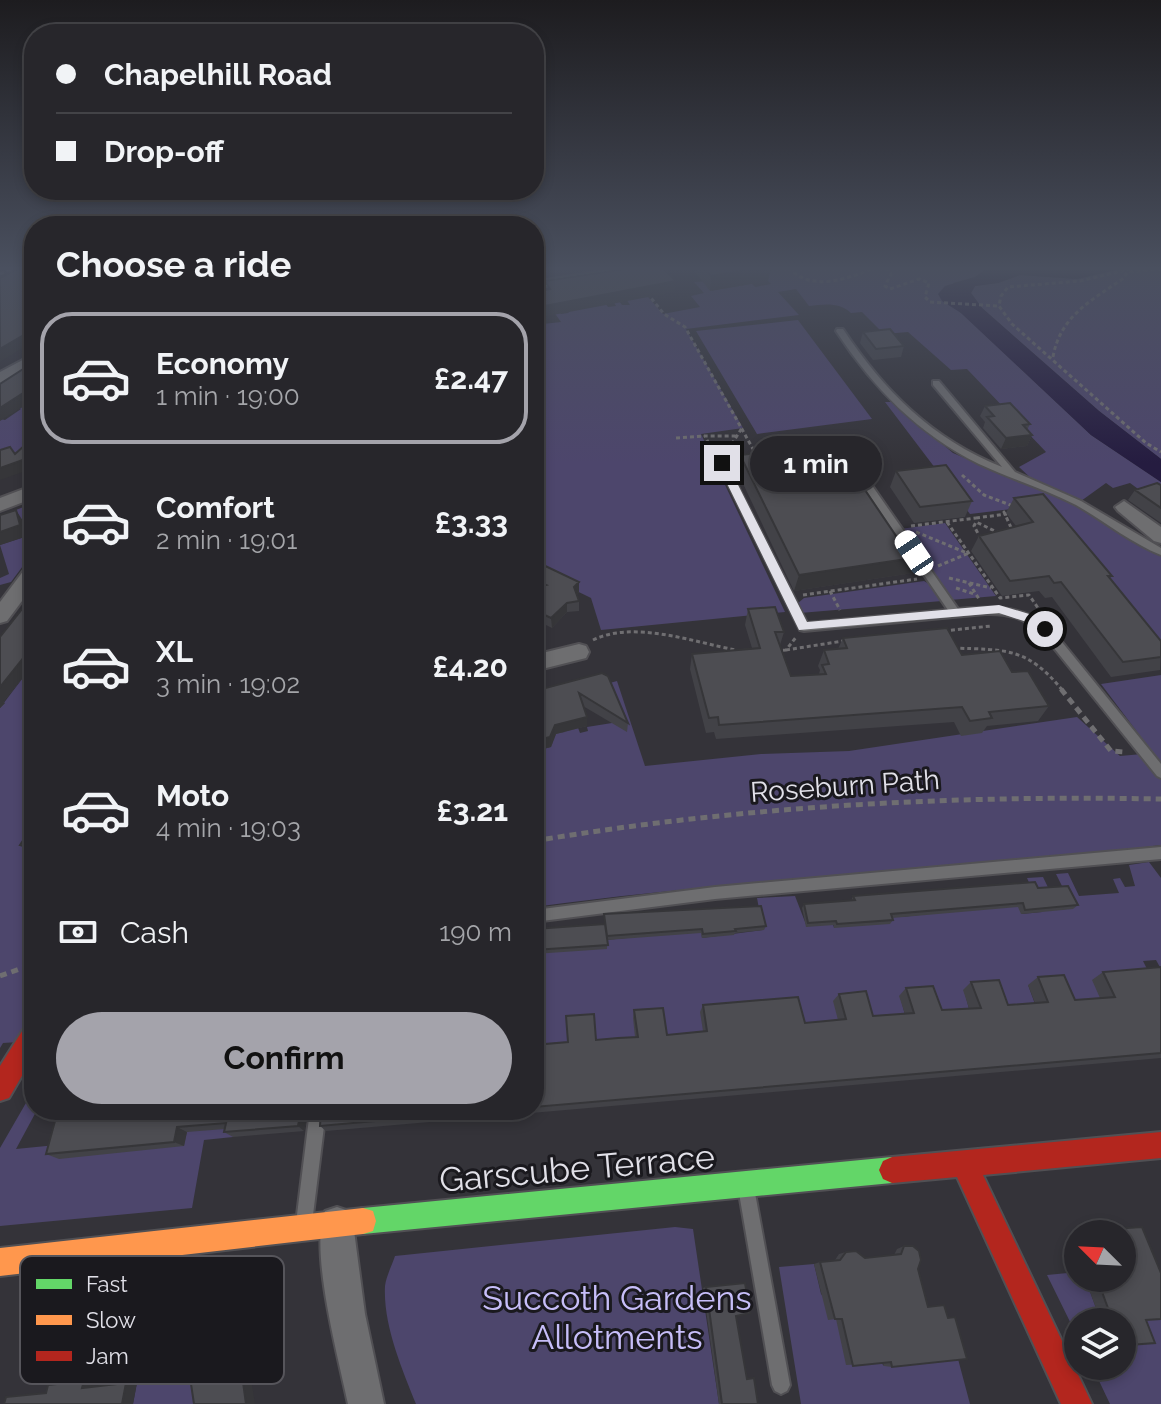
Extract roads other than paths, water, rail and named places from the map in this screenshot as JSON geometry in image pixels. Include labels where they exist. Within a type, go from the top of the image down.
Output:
[{"type":"street","points":[[0,379],[24,364]]},
{"type":"street","points":[[0,505],[24,495]]},
{"type":"street","points":[[1124,507],[1161,537]]},
{"type":"street","points":[[0,616],[24,584]]},
{"type":"street","points":[[544,661],[579,652]]},
{"type":"street","points":[[0,1089],[24,1049]]},
{"type":"street","name":"Garscube Terrace","points":[[52,1256],[320,1225],[1161,1145]]},
{"type":"street","points":[[964,1164],[1077,1404]]},
{"type":"street","points":[[320,1225],[338,1254],[349,1329],[366,1404]]},
{"type":"street","name":"Garscube Terrace","points":[[0,1262],[20,1260]]},
{"type":"lane","points":[[841,333],[869,372],[896,402],[957,451],[1078,503],[1161,552]]},
{"type":"lane","points":[[936,383],[1012,474]]},
{"type":"lane","points":[[822,452],[845,453],[955,612]]},
{"type":"lane","points":[[759,459],[722,463],[804,627],[999,609],[1034,620],[1161,773]]},
{"type":"lane","points":[[544,915],[715,893],[1161,853]]},
{"type":"lane","points":[[318,1120],[320,1225]]},
{"type":"lane","points":[[746,1185],[781,1385]]},
{"type":"park label","name":"Succoth Gardens Allotments","points":[[617,1318]]}]
